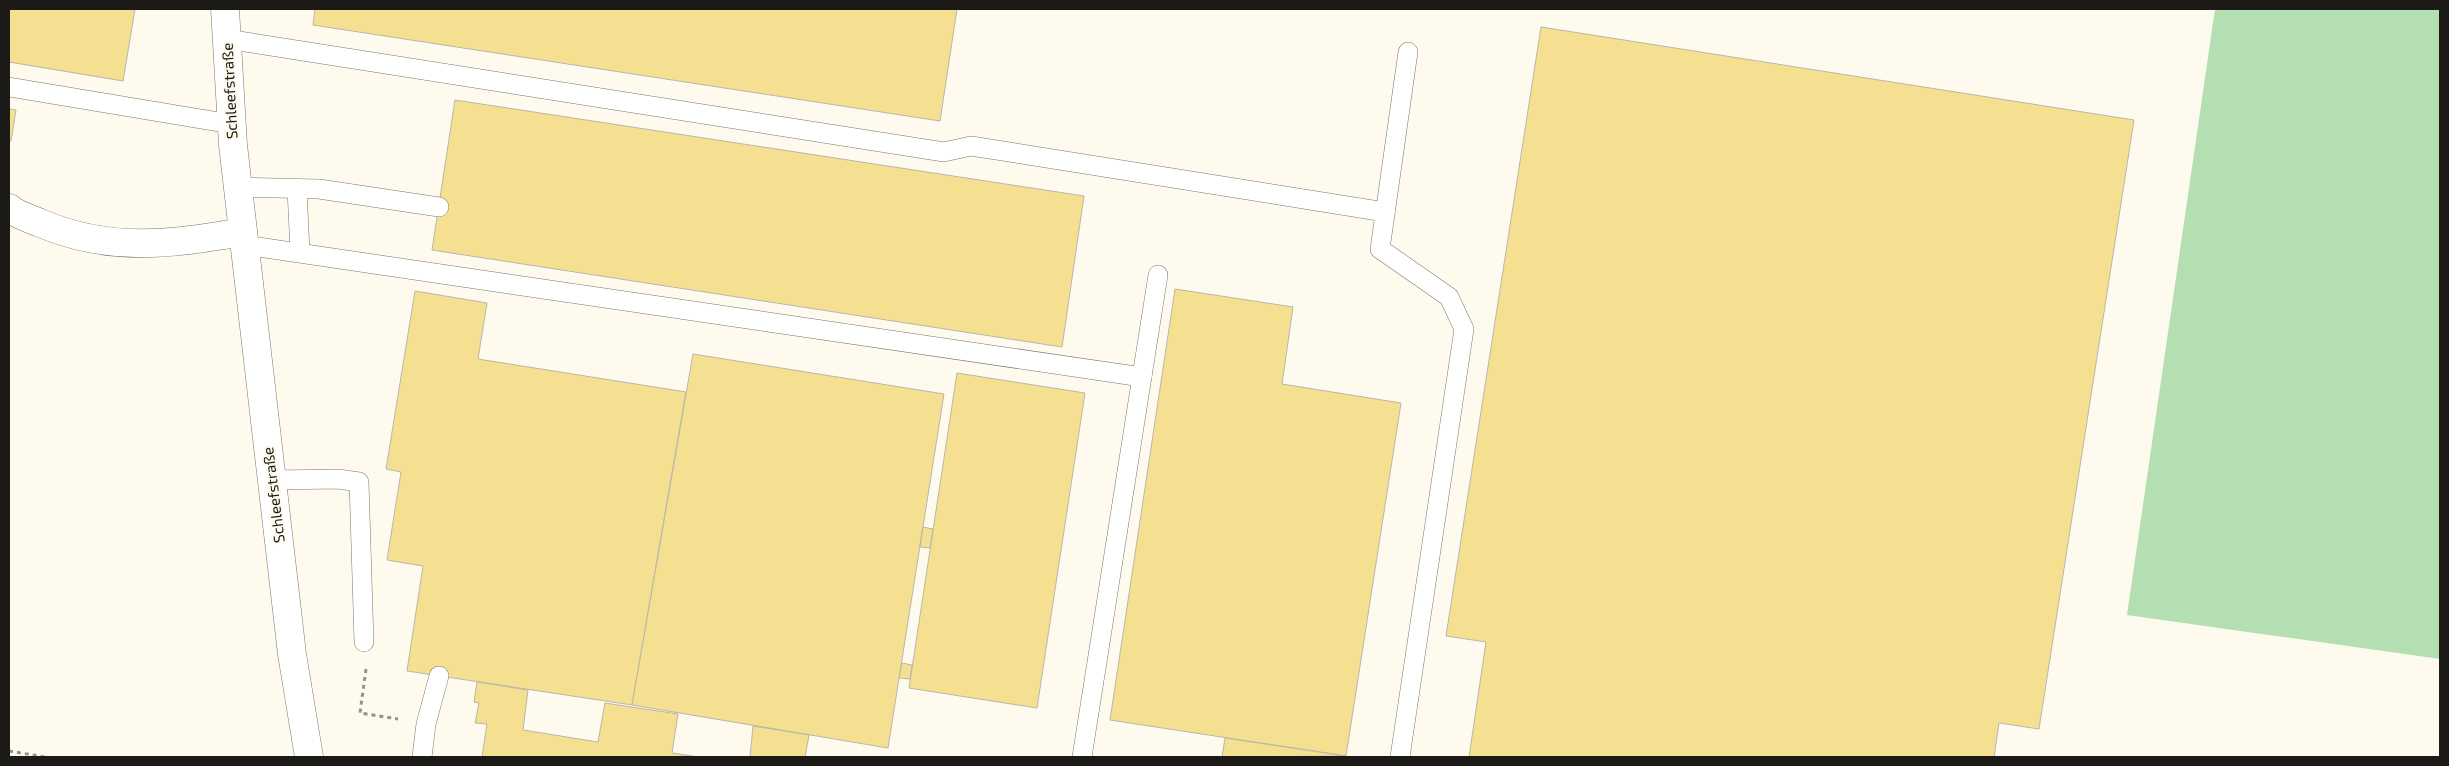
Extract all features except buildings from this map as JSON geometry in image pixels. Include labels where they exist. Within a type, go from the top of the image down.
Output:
[{"type":"street","name":"Schleefstraße","points":[[226,9],[231,124],[292,654],[309,757]]},
{"type":"street","points":[[9,208],[58,230],[96,240],[140,245],[244,239]]},
{"type":"lane","points":[[226,39],[944,152],[971,146],[1385,212]]},
{"type":"lane","points":[[1400,757],[1464,328],[1449,297],[1380,249],[1408,52]]},
{"type":"lane","points":[[9,87],[231,124]]},
{"type":"lane","points":[[238,187],[319,189],[439,207]]},
{"type":"lane","points":[[297,189],[300,252]]},
{"type":"lane","points":[[244,239],[300,252],[1142,377]]},
{"type":"lane","points":[[1082,757],[1158,275]]},
{"type":"lane","points":[[272,480],[338,479],[359,482],[364,642]]},
{"type":"lane","points":[[422,757],[426,724],[439,676]]},
{"type":"path","points":[[366,668],[360,713],[426,724]]},
{"type":"path","points":[[9,751],[45,757]]},
{"type":"green space","points":[[2215,9],[2440,9],[2440,659],[2127,615]]}]
